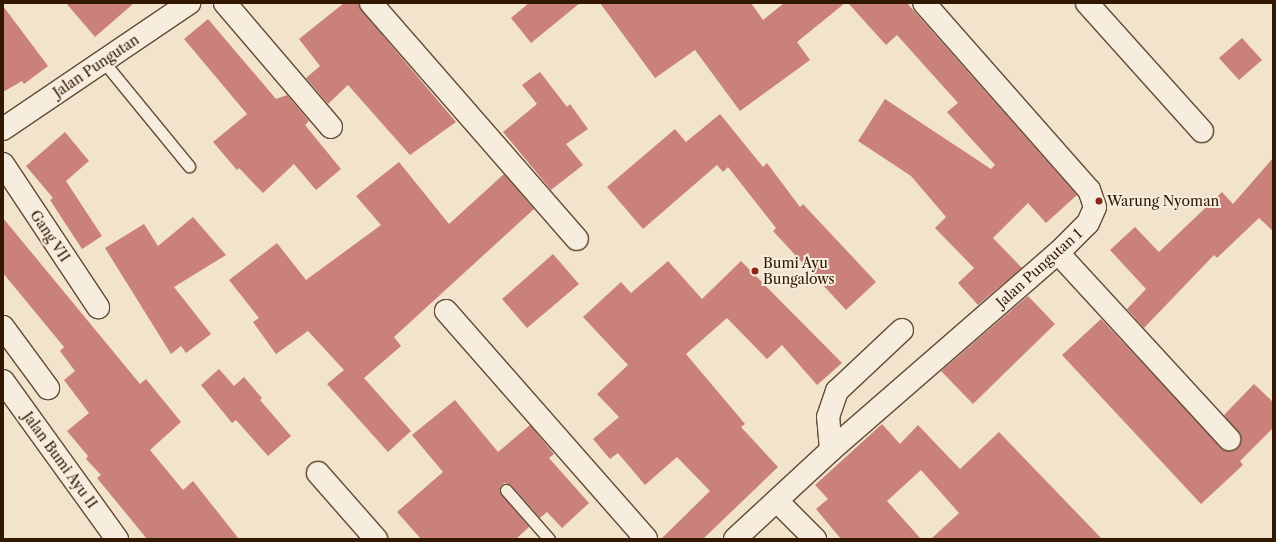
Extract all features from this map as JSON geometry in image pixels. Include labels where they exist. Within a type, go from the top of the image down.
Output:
[{"type":"street","name":"Jalan Pungutan","points":[[3,129],[189,3]]},
{"type":"street","points":[[225,3],[331,127]]},
{"type":"street","points":[[371,3],[577,239]]},
{"type":"street","name":"Jalan Pungutan 1","points":[[735,539],[831,450],[1058,253],[1088,223],[1095,207],[1089,190],[924,3]]},
{"type":"street","points":[[1087,3],[1202,131]]},
{"type":"street","name":"Gang VII","points":[[3,164],[98,307]]},
{"type":"street","points":[[1058,253],[1229,440]]},
{"type":"street","points":[[446,311],[646,539]]},
{"type":"street","points":[[3,327],[48,388]]},
{"type":"street","points":[[831,450],[828,417],[837,391],[902,330]]},
{"type":"street","name":"Jalan Bumi Ayu II","points":[[3,381],[117,539]]},
{"type":"street","points":[[318,472],[376,539]]},
{"type":"street","points":[[777,501],[815,539]]},
{"type":"lane","points":[[103,60],[189,166]]},
{"type":"lane","points":[[506,490],[549,539]]},
{"type":"building","points":[[66,3],[134,3],[95,37]]},
{"type":"building","points":[[344,3],[359,3],[362,11],[456,122],[410,155],[348,85],[328,104],[306,78],[320,66],[299,39]]},
{"type":"building","points":[[529,3],[580,3],[531,43],[511,18]]},
{"type":"building","points":[[600,3],[751,3],[763,20],[784,3],[845,3],[797,42],[810,60],[740,111],[695,50],[655,78]]},
{"type":"building","points":[[848,3],[907,3],[1077,195],[1046,223],[1028,203],[993,238],[1022,268],[978,305],[958,283],[974,268],[935,228],[946,217],[911,176],[858,141],[885,99],[991,169],[995,165],[947,112],[958,103],[897,35],[886,45]]},
{"type":"building","points":[[3,6],[48,66],[24,84],[22,81],[3,92]]},
{"type":"building","points":[[208,19],[276,99],[287,95],[309,121],[305,125],[341,169],[316,190],[294,164],[263,193],[239,168],[237,170],[213,142],[247,114],[184,39]]},
{"type":"building","points":[[1242,38],[1262,60],[1239,80],[1219,58]]},
{"type":"building","points":[[540,72],[567,107],[570,104],[588,129],[566,144],[583,165],[551,190],[503,132],[537,104],[522,85]]},
{"type":"building","points":[[720,114],[763,167],[767,163],[800,207],[803,204],[876,282],[846,310],[773,231],[776,228],[728,167],[723,172],[717,165],[643,229],[607,187],[675,129],[686,142]]},
{"type":"building","points":[[65,132],[89,161],[66,181],[102,236],[82,249],[50,200],[53,198],[26,166]]},
{"type":"building","points":[[1273,158],[1273,231],[1259,218],[1217,258],[1214,255],[1144,328],[1127,309],[1146,289],[1110,250],[1135,227],[1159,252],[1222,192],[1233,204]]},
{"type":"building","points":[[399,162],[449,224],[504,174],[534,209],[394,337],[401,346],[364,378],[411,431],[388,452],[327,384],[344,370],[308,331],[276,354],[253,322],[259,318],[229,280],[277,243],[306,280],[381,225],[356,196]]},
{"type":"building","points":[[193,217],[226,255],[174,287],[211,334],[186,353],[181,346],[171,354],[105,248],[144,224],[158,246]]},
{"type":"building","points":[[3,218],[140,384],[146,379],[181,422],[150,450],[183,490],[193,481],[239,539],[147,539],[97,478],[101,475],[86,459],[88,456],[67,431],[89,413],[64,380],[75,371],[60,351],[64,347],[3,273]]},
{"type":"building","points":[[553,254],[579,284],[527,328],[502,299]]},
{"type":"building","points":[[668,261],[702,299],[741,261],[842,363],[817,385],[782,345],[767,359],[727,318],[686,354],[745,424],[741,427],[778,467],[703,539],[661,539],[710,491],[677,457],[645,485],[618,453],[610,459],[593,439],[619,417],[597,394],[628,365],[583,317],[621,282],[631,293]]},
{"type":"building","points":[[1028,296],[1055,324],[973,404],[941,371]]},
{"type":"building","points":[[1101,319],[1225,451],[1237,448],[1241,437],[1224,415],[1254,384],[1273,402],[1273,428],[1240,461],[1243,465],[1201,504],[1062,355]]},
{"type":"building","points":[[219,369],[234,386],[244,377],[262,398],[260,400],[291,436],[268,456],[236,420],[232,423],[201,385]]},
{"type":"building","points":[[455,400],[498,452],[530,425],[554,454],[549,458],[589,503],[562,528],[547,512],[540,518],[511,485],[504,483],[500,487],[501,494],[529,527],[516,539],[421,539],[397,512],[443,472],[412,435]]},
{"type":"building","points":[[882,424],[900,444],[918,425],[960,469],[999,432],[1102,539],[931,539],[959,513],[921,470],[887,501],[921,539],[841,539],[816,509],[828,499],[815,485]]},
{"type":"place","name":"Warung Nyoman","points":[[1099,201]]},
{"type":"place","name":"Bumi Ayu Bungalows","points":[[755,271]]}]
